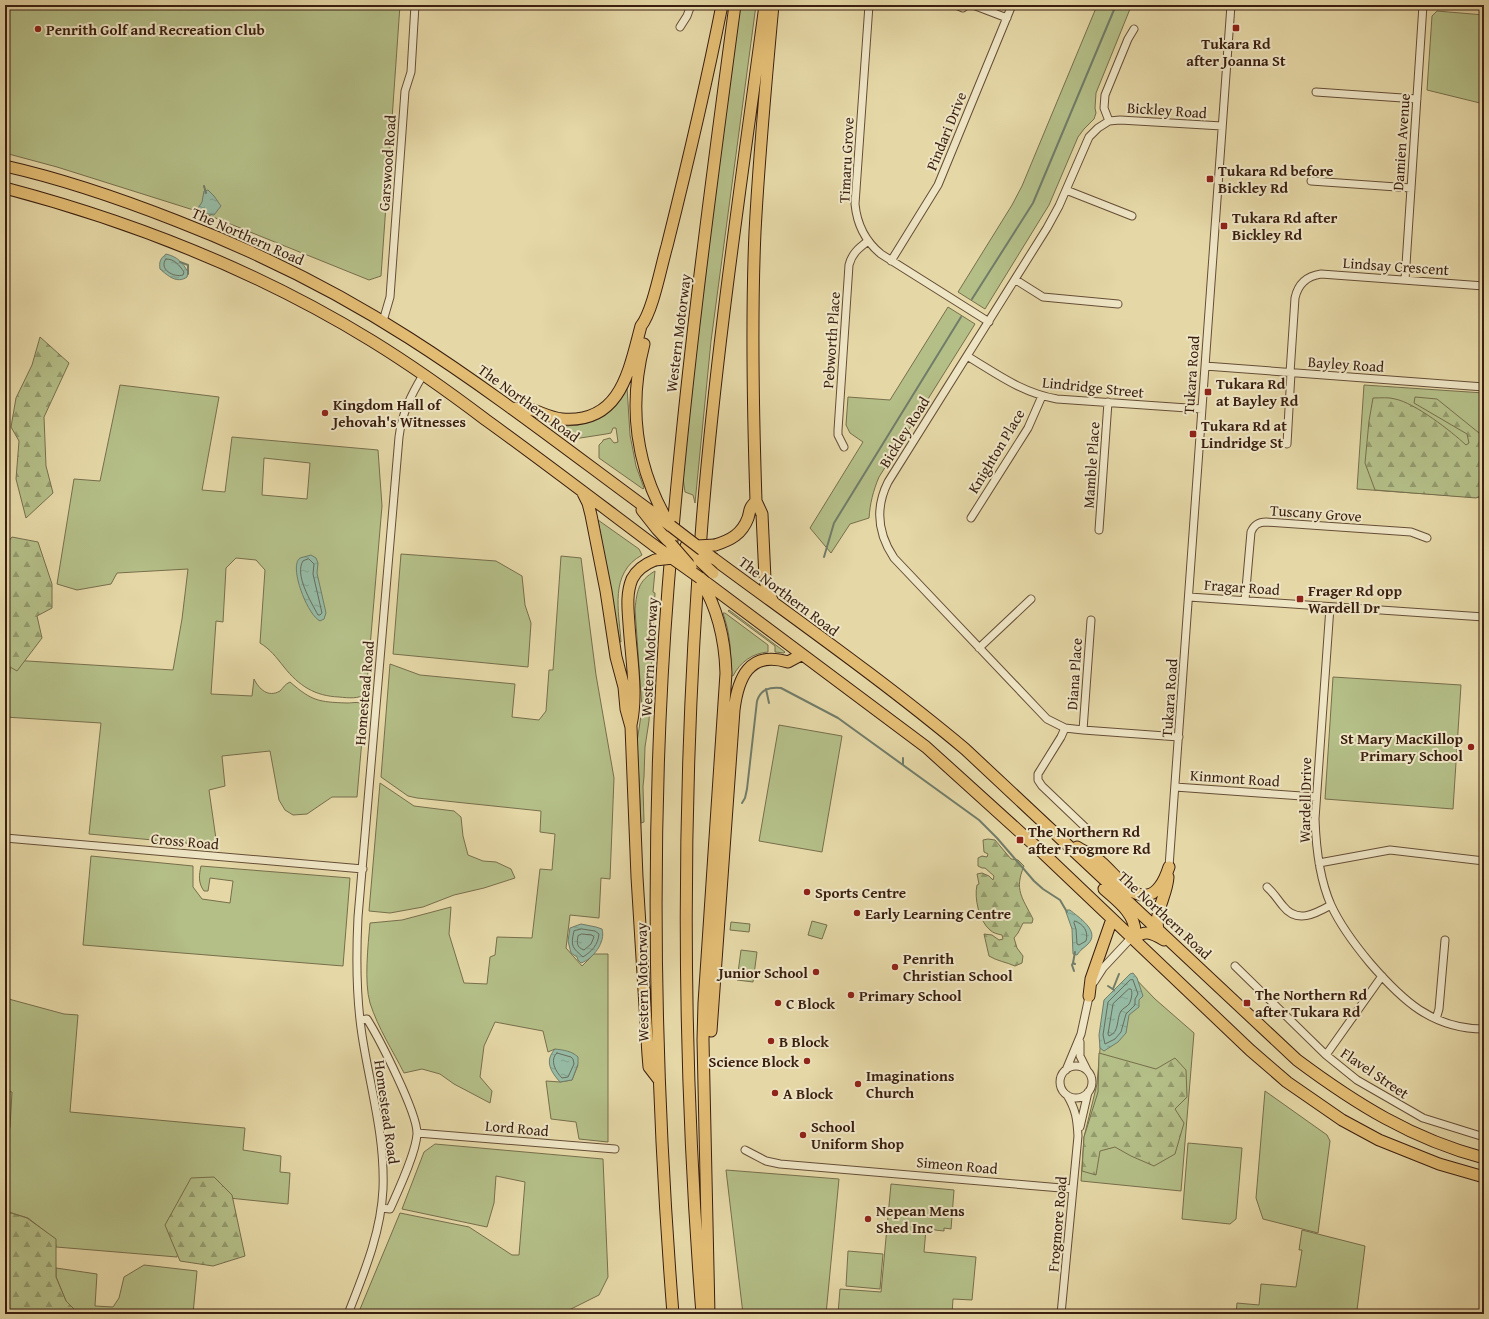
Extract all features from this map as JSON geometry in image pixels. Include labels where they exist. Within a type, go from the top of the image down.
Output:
[{"type":"highway","points":[[511,408],[535,410],[560,419],[574,419],[600,411],[620,392],[626,379],[641,326],[646,320],[658,279],[693,145],[722,5]]},
{"type":"highway","name":"Western Motorway","points":[[673,1314],[659,1080],[657,983],[657,837],[662,688],[668,590],[690,349],[736,5]]},
{"type":"highway","points":[[702,1314],[694,1194],[686,994],[687,802],[692,674],[702,523],[715,386],[765,5]]},
{"type":"highway","points":[[773,5],[758,177],[754,261],[752,366],[756,501],[762,514],[765,579],[767,590],[773,602]]},
{"type":"highway","name":"The Northern Road","points":[[5,166],[63,181],[108,196],[196,229],[277,264],[338,295],[383,321],[460,371],[671,526],[713,565],[741,579],[773,602],[965,749],[1297,1060],[1331,1085],[1383,1118],[1406,1130],[1484,1158]]},
{"type":"highway","points":[[5,188],[102,216],[180,244],[234,268],[321,311],[372,341],[423,375],[484,418],[627,525],[656,538],[671,544],[691,546],[715,545],[728,541],[738,534],[748,519],[750,508],[756,501]]},
{"type":"highway","points":[[646,320],[648,328],[638,372],[635,412],[638,439],[643,465],[652,491],[671,526]]},
{"type":"highway","points":[[582,491],[588,503],[592,520],[606,591],[616,657],[624,687],[626,709],[631,728],[646,1034],[649,1067],[659,1080]]},
{"type":"highway","points":[[635,500],[656,538],[673,558],[926,747],[1043,853],[1250,1050],[1287,1082],[1342,1120],[1379,1140],[1439,1164],[1484,1177]]},
{"type":"highway","points":[[671,544],[700,578],[711,600],[722,632],[726,672],[704,1003],[703,1086],[706,1098]]},
{"type":"highway","points":[[691,546],[699,560]]},
{"type":"highway","points":[[631,728],[635,708],[628,609],[629,590],[632,579],[638,570],[655,560],[673,558],[699,560],[713,565],[726,598]]},
{"type":"highway","points":[[709,1314],[706,1098],[734,710],[737,690],[743,675],[749,668],[758,663],[772,659],[788,662],[801,655]]},
{"type":"highway","points":[[1056,834],[1101,862],[1133,893],[1140,895],[1150,894],[1158,889],[1169,867]]},
{"type":"highway","points":[[1056,834],[1083,869],[1133,920],[1135,932],[1131,938]]},
{"type":"highway","points":[[1158,930],[1157,915],[1168,885],[1169,867]]},
{"type":"highway","points":[[1089,996],[1091,979],[1112,919]]},
{"type":"highway","points":[[1131,938],[1141,933],[1153,934],[1179,949]]},
{"type":"street","name":"Garswood Road","points":[[383,321],[390,297],[405,92],[411,72],[415,5]]},
{"type":"street","points":[[680,27],[687,16],[691,5]]},
{"type":"street","name":"Timaru Grove","points":[[869,5],[855,204],[858,222],[868,242],[878,251],[988,322]]},
{"type":"street","points":[[956,5],[963,8],[967,5]]},
{"type":"street","points":[[973,5],[1007,18]]},
{"type":"street","name":"Pindari Drive","points":[[892,261],[938,185],[1012,5]]},
{"type":"street","name":"Tukara Road","points":[[1169,867],[1231,5]]},
{"type":"street","name":"Damien Avenue","points":[[1405,280],[1424,5]]},
{"type":"street","points":[[1109,121],[1104,108],[1105,95],[1128,39],[1134,29]]},
{"type":"street","points":[[1316,92],[1417,99]]},
{"type":"street","name":"Bickley Road","points":[[1179,737],[1084,730],[1065,728],[1054,724],[1042,715],[894,558],[885,542],[879,519],[882,497],[888,482],[1016,280],[1047,228],[1066,190],[1086,142],[1093,132],[1109,121],[1125,120],[1222,126]]},
{"type":"street","points":[[1311,181],[1411,188]]},
{"type":"street","points":[[1066,190],[1132,216]]},
{"type":"street","name":"Pebworth Place","points":[[844,447],[838,435],[838,430],[849,265],[852,256],[856,251],[868,242]]},
{"type":"street","points":[[1287,444],[1295,298],[1297,289],[1307,278],[1303,271]]},
{"type":"street","name":"Lindsay Crescent","points":[[1307,278],[1321,274],[1484,286]]},
{"type":"street","points":[[1016,280],[1043,297],[1118,304]]},
{"type":"street","name":"Lindridge Street","points":[[967,356],[1019,387],[1042,396],[1202,409]]},
{"type":"street","name":"Bayley Road","points":[[1205,366],[1484,387]]},
{"type":"street","name":"Homestead Road","points":[[348,1314],[372,1252],[378,1230],[381,1208],[383,1170],[381,1138],[360,1020],[356,967],[358,917],[399,437],[401,422],[407,404],[423,375]]},
{"type":"street","name":"Knighton Place","points":[[970,518],[1024,434],[1042,396]]},
{"type":"street","name":"Mamble Place","points":[[1099,530],[1108,402]]},
{"type":"street","name":"Tuscany Grove","points":[[1245,600],[1251,532],[1255,525],[1259,523],[1266,522],[1411,532],[1427,538]]},
{"type":"street","name":"Fragar Road","points":[[1189,597],[1484,617]]},
{"type":"street","points":[[979,648],[1031,599]]},
{"type":"street","name":"Wardell Drive","points":[[1330,607],[1316,797],[1316,838],[1319,863],[1331,905],[1350,939],[1382,976],[1410,1004],[1422,1013],[1436,1019],[1460,1027],[1484,1029]]},
{"type":"street","name":"Diana Place","points":[[1084,730],[1091,620]]},
{"type":"street","points":[[1065,728],[1040,772],[1038,780],[1042,786],[1086,828]]},
{"type":"street","name":"Kinmont Road","points":[[1175,787],[1316,797]]},
{"type":"street","name":"Cross Road","points":[[5,838],[362,869]]},
{"type":"street","points":[[1319,863],[1390,850],[1484,861]]},
{"type":"street","points":[[1266,887],[1275,894],[1286,910],[1297,916],[1311,916],[1331,905]]},
{"type":"street","points":[[1081,1034],[1060,1082],[1062,1090],[1067,1095],[1078,1098],[1088,1092],[1092,1081],[1080,1056],[1081,1034],[1092,986],[1100,972],[1131,938]]},
{"type":"street","points":[[1436,1019],[1440,1009],[1445,940]]},
{"type":"street","name":"Flavel Street","points":[[1235,966],[1326,1056],[1357,1080],[1416,1115],[1484,1137]]},
{"type":"street","points":[[1326,1056],[1382,976]]},
{"type":"street","name":"Homestead Road","points":[[360,1020],[367,1019],[382,1047],[409,1105],[417,1133],[414,1149],[390,1209],[381,1208]]},
{"type":"street","points":[[1066,1070],[1076,1066],[1087,1071]]},
{"type":"street","name":"Frogmore Road","points":[[1062,1314],[1078,1136],[1088,1092]]},
{"type":"street","name":"Frogmore Road","points":[[1067,1095],[1074,1106],[1078,1136]]},
{"type":"street","name":"Lord Road","points":[[417,1133],[615,1148]]},
{"type":"street","name":"Simeon Road","points":[[746,1150],[766,1161],[780,1164],[1073,1189]]},
{"type":"green space","points":[[5,5],[400,5],[381,276],[369,280],[203,213],[57,167],[5,153]]},
{"type":"green space","points":[[740,5],[756,5],[711,341],[695,503],[693,495],[685,492],[682,471],[696,340]]},
{"type":"green space","points":[[1089,5],[1146,5],[1130,9],[1096,93],[1096,113],[1094,119],[1078,137],[1049,205],[985,309],[958,292],[1012,205],[1022,186],[1096,8]]},
{"type":"green space","points":[[1437,11],[1484,15],[1484,104],[1427,90],[1432,16]]},
{"type":"green space","points":[[948,307],[975,324],[879,477],[872,498],[869,518],[850,524],[831,553],[810,528],[863,442],[850,433],[846,425],[848,397],[890,400]]},
{"type":"green space","points":[[40,337],[69,363],[44,417],[46,466],[53,493],[26,518],[16,479],[19,441],[11,427],[16,398],[32,365]]},
{"type":"green space","points":[[120,385],[219,397],[202,490],[225,492],[232,437],[378,450],[382,506],[366,694],[360,697],[350,698],[322,695],[308,689],[296,680],[273,654],[260,643],[265,570],[256,560],[236,558],[226,568],[223,622],[216,621],[211,694],[252,696],[254,679],[261,689],[268,693],[276,693],[280,691],[290,682],[310,697],[322,701],[358,703],[365,705],[357,797],[332,797],[307,814],[293,815],[285,810],[279,800],[270,751],[222,756],[225,786],[209,790],[217,846],[89,834],[101,723],[5,717],[11,660],[173,670],[182,619],[188,569],[117,573],[111,584],[77,590],[57,584],[74,479],[100,481]],"holes":[[[264,458],[310,463],[307,499],[262,495]]]},
{"type":"green space","points":[[1364,385],[1484,393],[1484,498],[1357,489]]},
{"type":"green space","points":[[627,387],[630,435],[636,466],[644,488],[643,489],[599,458],[599,445],[603,440],[610,438],[614,443],[618,442],[616,428],[613,428],[611,433],[574,439],[563,431],[563,426],[583,424],[593,421],[609,411],[622,396]]},
{"type":"green space","points":[[1415,397],[1437,399],[1484,437],[1484,494],[1476,498],[1375,490],[1365,463],[1373,398],[1395,399],[1412,406],[1432,418],[1466,445],[1469,443],[1467,434],[1414,403]]},
{"type":"green space","points":[[598,520],[639,549],[642,555],[632,563],[620,582],[618,606],[621,642],[620,642]]},
{"type":"green space","points":[[12,537],[38,542],[52,584],[52,608],[37,616],[42,638],[17,671],[5,664],[5,546]]},
{"type":"green space","points":[[401,554],[496,561],[522,576],[525,605],[531,623],[528,667],[393,654]]},
{"type":"green space","points":[[561,556],[581,558],[596,675],[614,778],[610,879],[601,878],[599,918],[570,915],[566,948],[582,966],[594,954],[608,954],[608,1142],[579,1139],[576,1122],[551,1119],[546,1081],[560,1082],[572,1080],[578,1065],[555,1049],[548,1052],[543,1031],[495,1022],[484,1046],[480,1077],[492,1091],[490,1103],[454,1084],[440,1074],[422,1069],[404,1073],[373,1012],[367,985],[370,923],[402,920],[451,907],[449,934],[464,983],[487,984],[490,957],[495,955],[497,937],[532,938],[540,869],[552,870],[555,834],[540,832],[541,811],[417,798],[408,796],[381,777],[390,664],[420,675],[515,684],[512,717],[539,720],[546,711],[549,670],[553,670]]},
{"type":"green space","points":[[655,571],[649,721],[645,747],[643,786],[644,822],[641,823],[637,742],[642,709],[635,609],[639,587],[649,575]]},
{"type":"green space","points":[[729,610],[785,652],[775,652],[775,646],[728,611]]},
{"type":"green space","points":[[723,613],[768,645],[768,652],[752,656],[739,666],[733,676],[730,675],[730,644]]},
{"type":"green space","points":[[1333,677],[1461,685],[1453,809],[1325,799]]},
{"type":"green space","points":[[779,725],[842,736],[822,852],[759,841]]},
{"type":"green space","points":[[380,783],[414,806],[454,811],[461,817],[463,836],[468,855],[483,861],[496,862],[511,869],[515,878],[484,888],[454,895],[423,907],[390,913],[369,911]]},
{"type":"green space","points":[[983,840],[995,840],[1011,859],[1018,860],[1024,866],[1021,874],[1020,888],[1023,899],[1033,919],[1032,923],[1023,923],[1014,938],[1017,948],[1023,956],[1022,963],[1015,966],[989,956],[984,934],[992,935],[999,940],[1003,939],[1002,935],[992,932],[986,926],[978,909],[976,890],[977,885],[979,884],[977,874],[982,873],[989,876],[993,880],[994,876],[985,868],[978,866],[978,858],[982,856],[987,857],[988,854],[984,852]]},
{"type":"green space","points":[[91,856],[193,866],[193,887],[202,899],[230,903],[233,881],[210,878],[208,891],[204,891],[200,879],[201,866],[350,878],[343,966],[83,945]]},
{"type":"green space","points":[[812,921],[827,925],[822,939],[808,935]]},
{"type":"green space","points":[[731,922],[750,924],[749,932],[730,930]]},
{"type":"green space","points":[[741,950],[757,952],[753,982],[737,980]]},
{"type":"green space","points":[[1131,974],[1155,999],[1194,1033],[1181,1191],[1081,1181],[1084,1137],[1097,1084],[1104,1002]]},
{"type":"green space","points":[[5,998],[64,1014],[78,1015],[70,1112],[245,1128],[243,1150],[281,1156],[280,1172],[290,1173],[288,1204],[189,1194],[177,1257],[56,1247],[55,1239],[28,1218],[5,1211],[5,1135],[10,1127],[5,1107]]},
{"type":"green space","points":[[1099,1053],[1156,1069],[1175,1058],[1186,1070],[1187,1097],[1175,1109],[1184,1123],[1175,1154],[1154,1166],[1115,1147],[1100,1151],[1096,1175],[1082,1171],[1084,1137],[1098,1092]]},
{"type":"green space","points":[[5,1091],[12,1092],[10,1127],[5,1135]]},
{"type":"green space","points":[[1265,1091],[1327,1135],[1330,1141],[1318,1233],[1263,1219],[1256,1198]]},
{"type":"green space","points":[[1188,1143],[1242,1148],[1236,1219],[1230,1224],[1182,1219]]},
{"type":"green space","points":[[435,1144],[603,1159],[608,1277],[599,1295],[567,1311],[567,1314],[358,1314],[400,1213],[469,1227],[512,1255],[519,1255],[525,1182],[496,1176],[494,1203],[487,1227],[402,1209],[424,1152]]},
{"type":"green space","points":[[726,1170],[839,1179],[826,1314],[743,1314]]},
{"type":"green space","points":[[214,1177],[232,1195],[245,1256],[213,1266],[180,1261],[165,1225],[191,1178]]},
{"type":"green space","points":[[891,1184],[954,1190],[951,1229],[944,1228],[944,1231],[926,1229],[924,1252],[976,1257],[972,1300],[953,1299],[952,1314],[838,1314],[840,1289],[881,1292]]},
{"type":"green space","points":[[5,1211],[27,1218],[56,1239],[56,1277],[66,1301],[79,1314],[5,1314]]},
{"type":"green space","points":[[1302,1230],[1365,1246],[1357,1310],[1383,1314],[1236,1314],[1237,1303],[1259,1305],[1261,1284],[1296,1287],[1302,1250],[1299,1250]]},
{"type":"green space","points":[[848,1251],[883,1254],[880,1289],[846,1286]]},
{"type":"green space","points":[[144,1265],[197,1271],[193,1314],[79,1314],[66,1301],[56,1277],[56,1268],[97,1274],[95,1306],[113,1307],[119,1298],[124,1277]]},
{"type":"water","points":[[208,190],[221,206],[214,215],[197,212],[202,202],[204,191]]},
{"type":"water","points":[[166,254],[177,258],[182,263],[188,272],[187,277],[180,280],[176,279],[160,269],[160,261]]},
{"type":"water","points":[[311,555],[316,558],[318,563],[317,573],[326,613],[324,619],[320,621],[315,617],[306,603],[297,577],[297,562],[300,558]]},
{"type":"water","points":[[1067,910],[1070,910],[1083,920],[1092,934],[1088,944],[1077,955],[1073,954],[1072,929],[1066,912]]},
{"type":"water","points":[[581,924],[602,929],[603,934],[598,949],[590,958],[581,963],[577,957],[571,953],[568,941],[570,928]]},
{"type":"water","points":[[1133,973],[1137,978],[1143,996],[1139,1000],[1139,1007],[1129,1015],[1126,1033],[1118,1042],[1104,1051],[1100,1048],[1099,1035],[1104,1000],[1130,974]]},
{"type":"water","points":[[555,1049],[570,1052],[578,1057],[578,1064],[572,1080],[560,1082],[554,1074],[549,1062]]},
{"type":"waterway","points":[[972,299],[1033,203],[1116,5]]},
{"type":"waterway","points":[[204,186],[206,193]]},
{"type":"waterway","points":[[180,262],[188,265],[188,274]]},
{"type":"waterway","points":[[824,557],[834,523],[961,317]]},
{"type":"waterway","points":[[742,803],[747,789],[757,701],[763,691],[773,688],[781,688],[838,718],[979,820],[997,838],[1034,881],[1060,900],[1067,912]]},
{"type":"waterway","points":[[766,689],[769,703]]},
{"type":"waterway","points":[[903,758],[903,765]]},
{"type":"waterway","points":[[1075,952],[1073,963],[1075,964]]},
{"type":"waterway","points":[[1073,963],[1072,965],[1074,971]]},
{"type":"waterway","points":[[1113,989],[1119,974]]},
{"type":"waterway","points":[[1108,986],[1114,990]]},
{"type":"place","name":"Tukara Rd after Joanna St","points":[[1236,28]]},
{"type":"place","name":"Penrith Golf and Recreation Club","points":[[38,29]]},
{"type":"place","name":"Tukara Rd before Bickley Rd","points":[[1210,179]]},
{"type":"place","name":"Tukara Rd after Bickley Rd","points":[[1224,226]]},
{"type":"place","name":"Tukara Rd at Bayley Rd","points":[[1208,392]]},
{"type":"place","name":"Kingdom Hall of Jehovah's Witnesses","points":[[325,413]]},
{"type":"place","name":"Tukara Rd at Lindridge St","points":[[1193,434]]},
{"type":"place","name":"Frager Rd opp Wardell Dr","points":[[1300,599]]},
{"type":"place","name":"St Mary MacKillop Primary School","points":[[1471,747]]},
{"type":"place","name":"The Northern Rd after Frogmore Rd","points":[[1020,840]]},
{"type":"place","name":"Sports Centre","points":[[807,892]]},
{"type":"place","name":"Early Learning Centre","points":[[857,913]]},
{"type":"place","name":"Penrith Christian School","points":[[895,967]]},
{"type":"place","name":"Junior School","points":[[816,972]]},
{"type":"place","name":"Primary School","points":[[851,995]]},
{"type":"place","name":"C Block","points":[[778,1003]]},
{"type":"place","name":"The Northern Rd after Tukara Rd","points":[[1247,1003]]},
{"type":"place","name":"B Block","points":[[771,1041]]},
{"type":"place","name":"Science Block","points":[[807,1061]]},
{"type":"place","name":"Imaginations Church","points":[[858,1084]]},
{"type":"place","name":"A Block","points":[[775,1093]]},
{"type":"place","name":"School Uniform Shop","points":[[803,1135]]},
{"type":"place","name":"Nepean Mens Shed Inc","points":[[868,1219]]}]
